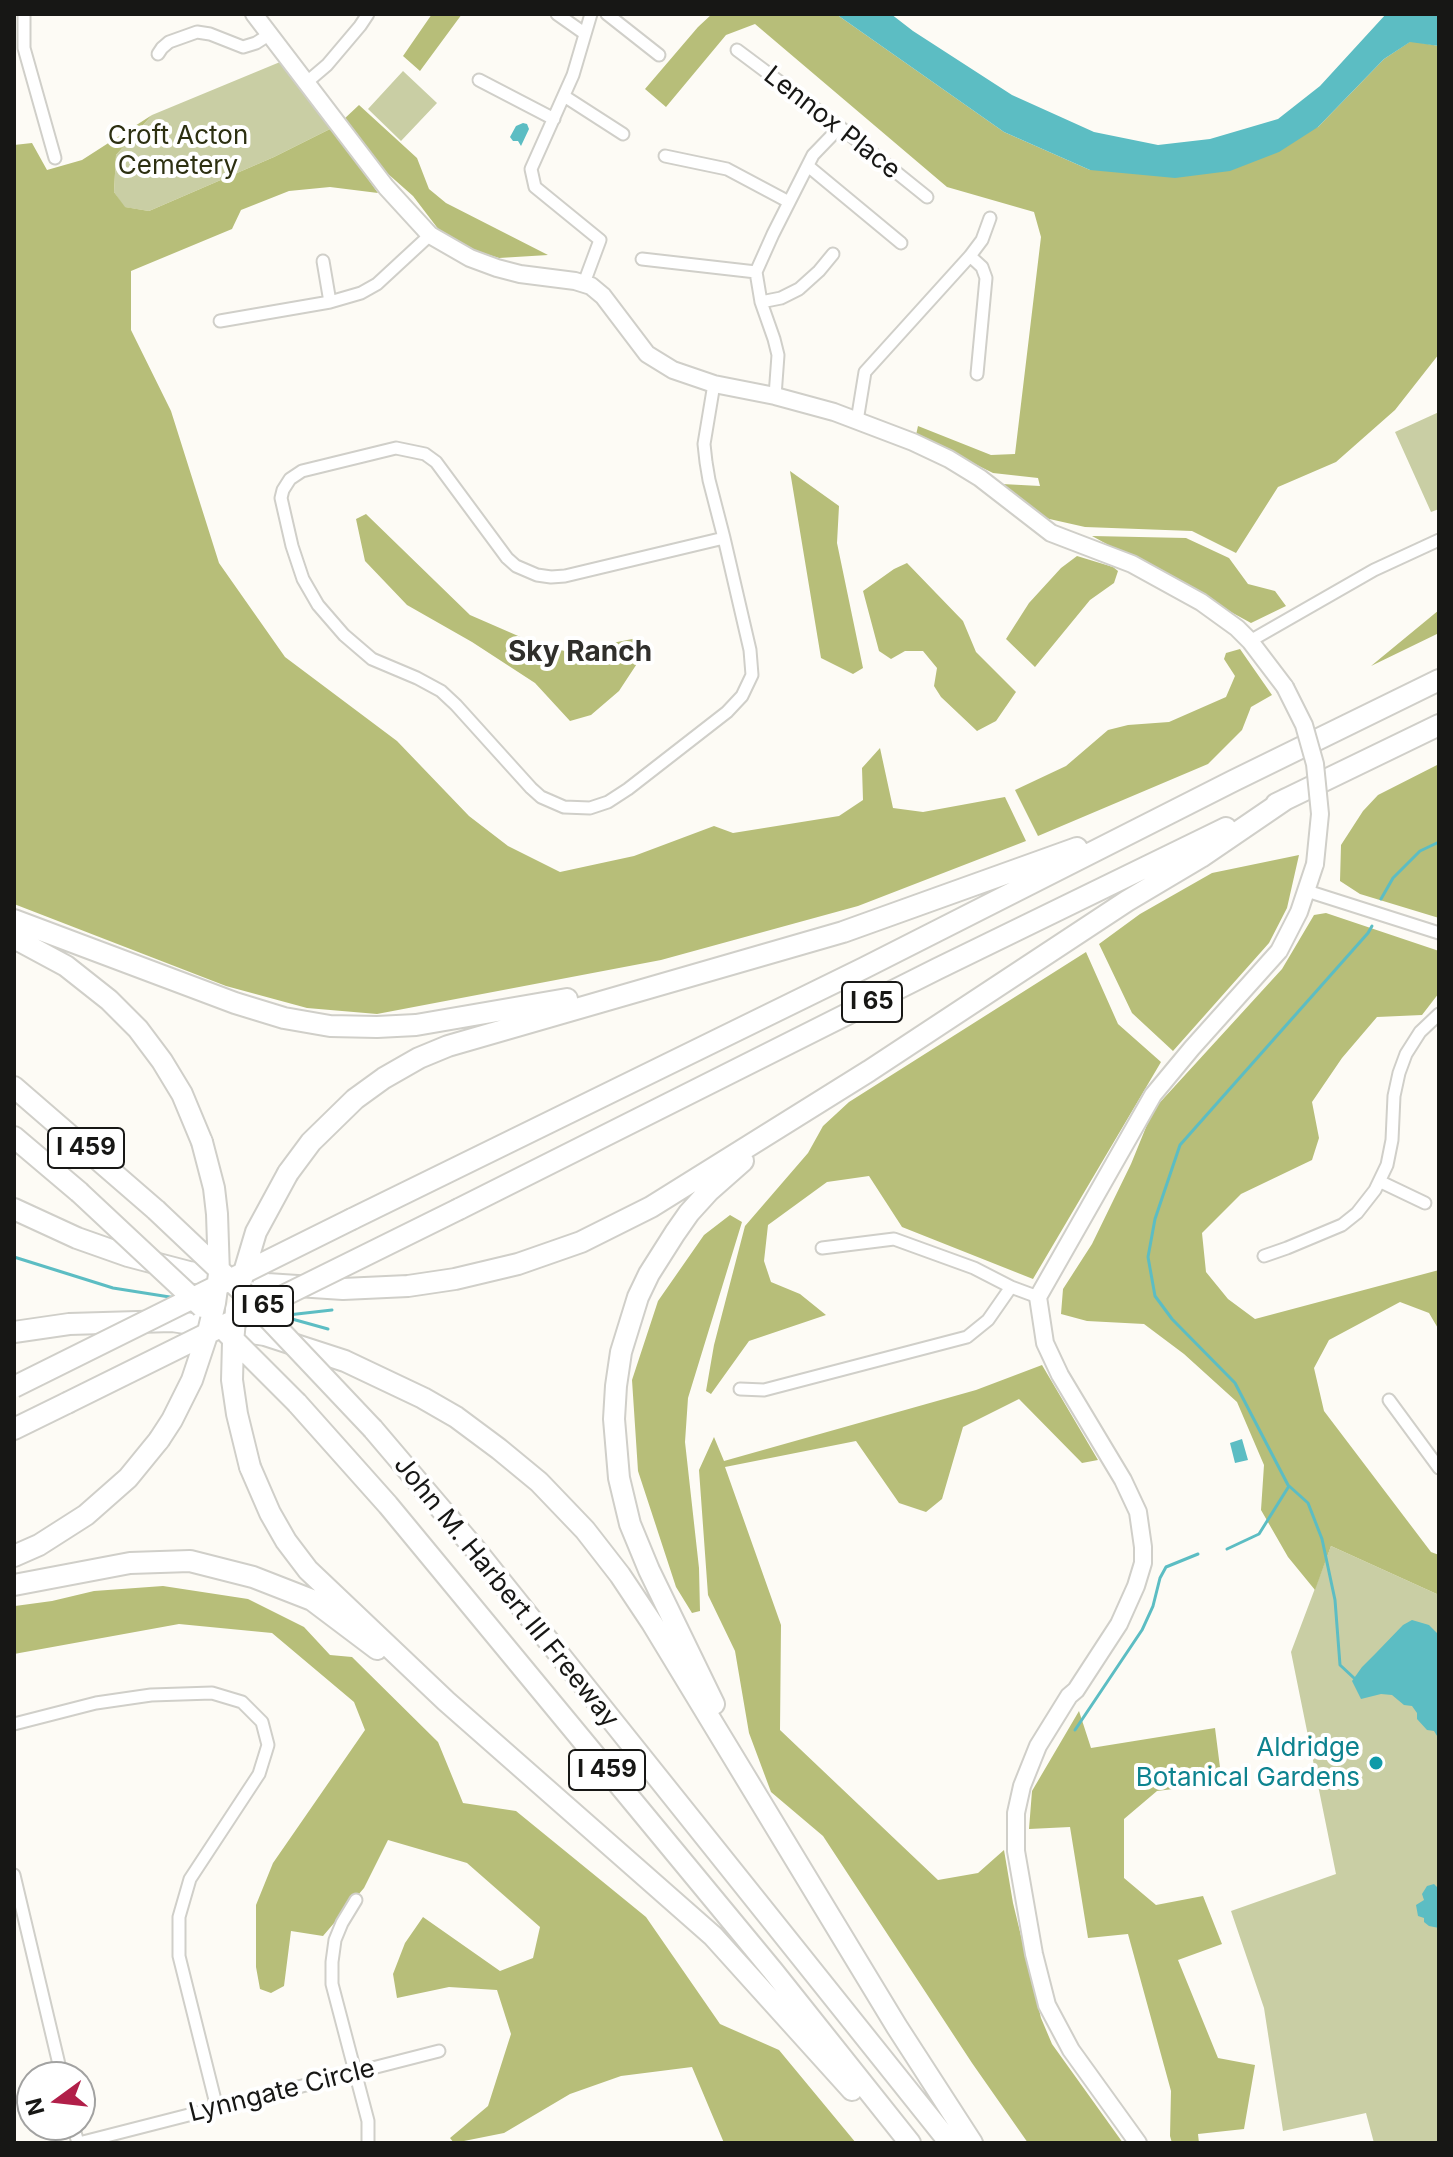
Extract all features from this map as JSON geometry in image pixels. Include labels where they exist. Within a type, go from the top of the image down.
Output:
[{"type":"highway","name":"I 65","points":[[14,1387],[851,975],[1439,680]]},
{"type":"highway","name":"I 65","points":[[14,1429],[1112,882],[1439,725]]},
{"type":"highway","points":[[14,1209],[77,1238],[128,1256],[189,1272],[282,1285],[343,1289],[408,1286],[497,1270],[581,1242],[651,1207],[816,1105],[1286,799]]},
{"type":"highway","points":[[901,2143],[713,1936],[446,1701],[308,1570],[270,1513],[250,1467],[232,1380],[237,1301],[256,1232],[288,1173],[311,1142],[355,1099],[419,1058],[448,1046],[843,932],[1167,815]]},
{"type":"highway","points":[[14,920],[235,1003],[284,1018],[330,1026],[416,1025],[560,1000],[627,993]]},
{"type":"highway","points":[[14,938],[66,966],[109,1000],[138,1029],[162,1061],[182,1094],[202,1142],[214,1188],[219,1274],[208,1332],[192,1380],[159,1440],[128,1478],[86,1515],[50,1539],[14,1556]]},
{"type":"highway","name":"John M. Harbert III Freeway","points":[[14,1087],[156,1210],[249,1298],[373,1429],[475,1549],[950,2143]]},
{"type":"highway","points":[[765,1808],[649,1570],[630,1524],[615,1446],[616,1386],[621,1352],[638,1297],[675,1233],[709,1191],[732,1170],[816,1105]]},
{"type":"highway","name":"John M. Harbert III Freeway","points":[[14,1137],[180,1285],[297,1403],[398,1517],[773,1971],[910,2143]]},
{"type":"highway","points":[[14,1332],[69,1324],[172,1321],[265,1335],[345,1361],[389,1381],[456,1417],[539,1482],[585,1530],[652,1623],[897,2027],[972,2143]]},
{"type":"highway","points":[[14,1585],[130,1563],[190,1561],[253,1577],[312,1600],[446,1701]]},
{"type":"street","points":[[24,14],[24,48],[55,158]]},
{"type":"street","points":[[254,14],[391,194],[430,235],[470,258],[497,268],[584,283],[603,296],[641,347],[656,361],[684,375],[834,412],[928,449],[968,469],[1051,533],[1115,556],[1159,578],[1218,614],[1250,641],[1285,687],[1304,725],[1315,764],[1320,827],[1315,864],[1299,912],[1279,951],[1153,1095],[1038,1297],[1045,1343],[1055,1365],[1123,1480],[1138,1512],[1143,1563],[1119,1624],[1038,1746],[1022,1786],[1016,1813],[1016,1851],[1034,1954],[1047,2005],[1071,2050],[1138,2143]]},
{"type":"street","points":[[307,82],[327,65],[368,14]]},
{"type":"street","points":[[557,14],[584,33]]},
{"type":"street","points":[[584,283],[600,240],[535,187],[531,169],[573,75],[591,14]]},
{"type":"street","points":[[607,14],[659,55]]},
{"type":"street","points":[[158,54],[169,42],[197,32],[243,47],[270,34]]},
{"type":"street","name":"Lennox Place","points":[[737,50],[927,197]]},
{"type":"street","points":[[479,80],[554,119]]},
{"type":"street","points":[[564,96],[623,134]]},
{"type":"street","points":[[775,396],[778,355],[761,302],[756,272],[813,155],[840,127]]},
{"type":"street","points":[[665,156],[727,169],[789,202]]},
{"type":"street","points":[[808,166],[901,243]]},
{"type":"street","points":[[857,421],[865,372],[970,256],[982,240],[990,218]]},
{"type":"street","points":[[220,321],[330,302],[369,290],[430,235]]},
{"type":"street","points":[[761,302],[781,298],[799,289],[833,254]]},
{"type":"street","points":[[970,256],[982,267],[986,278],[977,374]]},
{"type":"street","points":[[642,259],[756,272]]},
{"type":"street","points":[[323,261],[330,302]]},
{"type":"street","points":[[714,384],[704,444],[709,480],[724,538],[752,664],[749,684],[727,712],[628,789],[599,805],[575,809],[541,797],[441,691],[372,659],[331,622],[303,579],[281,498],[290,479],[302,471],[396,448],[425,454],[436,462],[507,558],[516,566],[537,575],[565,576],[724,538]]},
{"type":"street","points":[[1250,641],[1374,570],[1439,540]]},
{"type":"street","points":[[1307,891],[1439,933]]},
{"type":"street","points":[[1264,1256],[1342,1225],[1357,1213],[1381,1182],[1392,1140],[1394,1096],[1399,1073],[1406,1054],[1420,1032],[1439,1014]]},
{"type":"street","points":[[1381,1182],[1425,1203]]},
{"type":"street","points":[[822,1248],[894,1239],[974,1268],[1038,1297]]},
{"type":"street","points":[[740,1389],[764,1390],[967,1337],[988,1320],[1011,1287]]},
{"type":"street","points":[[1389,1400],[1439,1468]]},
{"type":"street","points":[[14,1724],[96,1703],[151,1695],[212,1693],[242,1702],[262,1722],[268,1745],[259,1774],[190,1879],[179,1917],[179,1956],[217,2108]]},
{"type":"street","points":[[14,1875],[58,2061]]},
{"type":"street","points":[[356,1900],[335,1940],[332,1984],[368,2121],[368,2143]]},
{"type":"street","name":"Lynngate Circle","points":[[78,2143],[439,2051]]},
{"type":"green space","points":[[432,14],[462,14],[420,71],[403,56]]},
{"type":"green space","points":[[712,14],[836,14],[1004,132],[1090,170],[1318,127],[1384,59],[1411,41],[1439,46],[1439,354],[1395,410],[1336,462],[1278,487],[1236,553],[1192,531],[1085,527],[1045,518],[1002,484],[1040,486],[1038,478],[993,473],[916,435],[918,426],[991,455],[1015,454],[1041,237],[1034,212],[947,187],[755,24],[726,35],[666,107],[645,89]]},
{"type":"green space","name":"Croft Acton Cemetery","points":[[280,62],[332,128],[274,157],[149,211],[124,207],[114,192],[116,155],[152,115]]},
{"type":"green space","points":[[403,71],[437,103],[401,141],[368,109]]},
{"type":"green space","points":[[359,105],[417,158],[429,189],[446,203],[548,255],[499,258],[473,250],[439,230],[413,196],[387,173],[343,120]]},
{"type":"green space","points":[[152,115],[116,155],[114,192],[125,207],[149,211],[274,157],[332,128],[378,193],[330,187],[289,191],[241,210],[232,229],[131,271],[131,330],[171,411],[219,563],[285,657],[397,741],[469,816],[508,846],[560,872],[634,856],[714,826],[733,833],[839,816],[863,800],[862,768],[880,748],[893,808],[923,812],[1005,797],[1026,841],[858,906],[661,960],[377,1014],[307,1008],[226,986],[14,904],[14,145],[32,143],[47,170],[82,160]]},
{"type":"green space","points":[[1439,412],[1439,509],[1431,512],[1395,432]]},
{"type":"green space","points":[[790,471],[839,506],[837,543],[863,668],[853,674],[821,658]]},
{"type":"green space","points":[[366,514],[470,615],[532,642],[568,652],[642,637],[644,653],[619,691],[591,715],[570,721],[535,683],[407,605],[365,561],[356,519]]},
{"type":"green space","points":[[1092,536],[1186,538],[1229,558],[1248,584],[1275,591],[1286,606],[1251,623]]},
{"type":"green space","points":[[1077,556],[1113,567],[1118,571],[1114,583],[1090,600],[1035,667],[1006,639],[1029,603],[1061,568]]},
{"type":"green space","points":[[907,563],[963,621],[976,652],[1016,692],[996,721],[977,731],[941,697],[934,686],[937,668],[923,651],[905,651],[891,659],[879,651],[863,591]]},
{"type":"green space","points":[[1439,610],[1439,633],[1371,666]]},
{"type":"green space","points":[[1240,649],[1272,695],[1251,707],[1242,730],[1208,764],[1038,836],[1015,790],[1066,766],[1108,730],[1169,722],[1226,697],[1235,676],[1224,659],[1226,653]]},
{"type":"green space","points":[[1439,764],[1439,918],[1360,894],[1340,881],[1341,845],[1363,811],[1378,795]]},
{"type":"green space","points":[[1299,855],[1287,908],[1269,943],[1173,1051],[1132,1013],[1099,944],[1140,914],[1212,873]]},
{"type":"green space","points":[[1326,913],[1439,951],[1439,993],[1422,1015],[1377,1017],[1342,1058],[1312,1102],[1319,1138],[1312,1160],[1241,1194],[1202,1233],[1206,1272],[1228,1299],[1255,1319],[1439,1270],[1439,1330],[1429,1313],[1400,1302],[1329,1340],[1314,1368],[1324,1411],[1431,1552],[1439,1555],[1439,1595],[1331,1546],[1315,1590],[1288,1557],[1261,1510],[1264,1465],[1237,1402],[1184,1354],[1144,1324],[1087,1321],[1061,1314],[1063,1289],[1092,1244],[1153,1110],[1282,969],[1314,915]]},
{"type":"green space","points":[[1086,952],[1118,1024],[1161,1062],[1033,1279],[902,1227],[869,1176],[827,1182],[768,1225],[764,1261],[771,1282],[800,1294],[826,1315],[749,1341],[711,1394],[706,1391],[714,1345],[745,1226],[808,1153],[823,1126],[849,1102]]},
{"type":"green space","points":[[730,1215],[742,1222],[688,1398],[685,1442],[699,1568],[700,1611],[692,1613],[676,1587],[638,1471],[632,1380],[658,1301],[704,1235]]},
{"type":"green space","points":[[1042,1365],[1098,1460],[1082,1463],[1019,1399],[963,1427],[942,1499],[926,1512],[899,1503],[856,1441],[725,1467],[781,1625],[780,1730],[938,1880],[978,1873],[1004,1850],[1013,1903],[1041,2018],[1052,2044],[1123,2143],[1028,2143],[823,1836],[771,1792],[749,1733],[735,1651],[708,1595],[699,1470],[714,1437],[724,1461],[976,1390]]},
{"type":"green space","name":"Aldridge Botanical Gardens","points":[[1331,1546],[1439,1595],[1439,2143],[1374,2143],[1366,2113],[1283,2131],[1264,2008],[1231,1911],[1336,1874],[1291,1652]]},
{"type":"green space","points":[[163,1586],[248,1599],[304,1627],[330,1655],[352,1657],[438,1742],[463,1803],[516,1811],[646,1917],[720,2024],[779,2050],[856,2143],[724,2143],[692,2067],[621,2076],[570,2094],[504,2133],[454,2143],[450,2138],[488,2106],[511,2034],[497,1990],[449,1987],[397,1998],[393,1974],[405,1943],[423,1917],[500,1971],[533,1958],[540,1927],[467,1863],[388,1840],[364,1888],[323,1936],[291,1931],[284,1986],[271,1993],[260,1989],[256,1967],[256,1905],[273,1863],[365,1730],[354,1702],[272,1633],[179,1624],[14,1654],[15,1606],[94,1591]]},
{"type":"green space","points":[[1079,1711],[1091,1748],[1215,1728],[1222,1783],[1157,1791],[1124,1819],[1124,1878],[1156,1905],[1203,1896],[1222,1944],[1178,1960],[1218,2058],[1255,2065],[1244,2129],[1198,2134],[1199,2143],[1172,2143],[1171,2091],[1128,1934],[1088,1938],[1070,1827],[1029,1829],[1032,1791]]},
{"type":"water","points":[[836,14],[891,14],[1012,95],[1094,132],[1158,145],[1210,139],[1278,119],[1320,86],[1386,14],[1439,14],[1439,46],[1410,42],[1384,59],[1318,127],[1279,152],[1230,171],[1175,178],[1090,170],[1004,132]]},
{"type":"water","points":[[523,123],[529,129],[521,146],[510,137],[516,126]]},
{"type":"water","points":[[1242,1439],[1248,1460],[1235,1463],[1230,1443]]},
{"type":"water","points":[[1412,1620],[1429,1625],[1439,1635],[1439,1739],[1434,1731],[1427,1730],[1417,1719],[1412,1706],[1404,1705],[1392,1695],[1361,1699],[1352,1681],[1403,1625]]},
{"type":"water","points":[[1434,1884],[1439,1889],[1439,1928],[1429,1926],[1424,1918],[1418,1916],[1416,1905],[1424,1900],[1422,1894],[1427,1886]]},
{"type":"waterway","points":[[1381,899],[1393,878],[1420,851],[1439,842]]},
{"type":"waterway","points":[[1354,1678],[1340,1665],[1335,1600],[1322,1539],[1308,1503],[1288,1485],[1235,1383],[1172,1319],[1155,1296],[1148,1257],[1155,1219],[1180,1145],[1372,926]]},
{"type":"waterway","points":[[14,1257],[113,1288],[176,1298]]},
{"type":"waterway","points":[[288,1315],[332,1310]]},
{"type":"waterway","points":[[274,1314],[328,1329]]},
{"type":"waterway","points":[[1227,1549],[1259,1534],[1289,1486]]},
{"type":"waterway","points":[[1075,1730],[1142,1630],[1166,1567],[1198,1554]]},
{"type":"place","name":"Aldridge Botanical Gardens","points":[[1376,1763]]},
{"type":"district","name":"Sky Ranch","points":[[580,653]]}]
